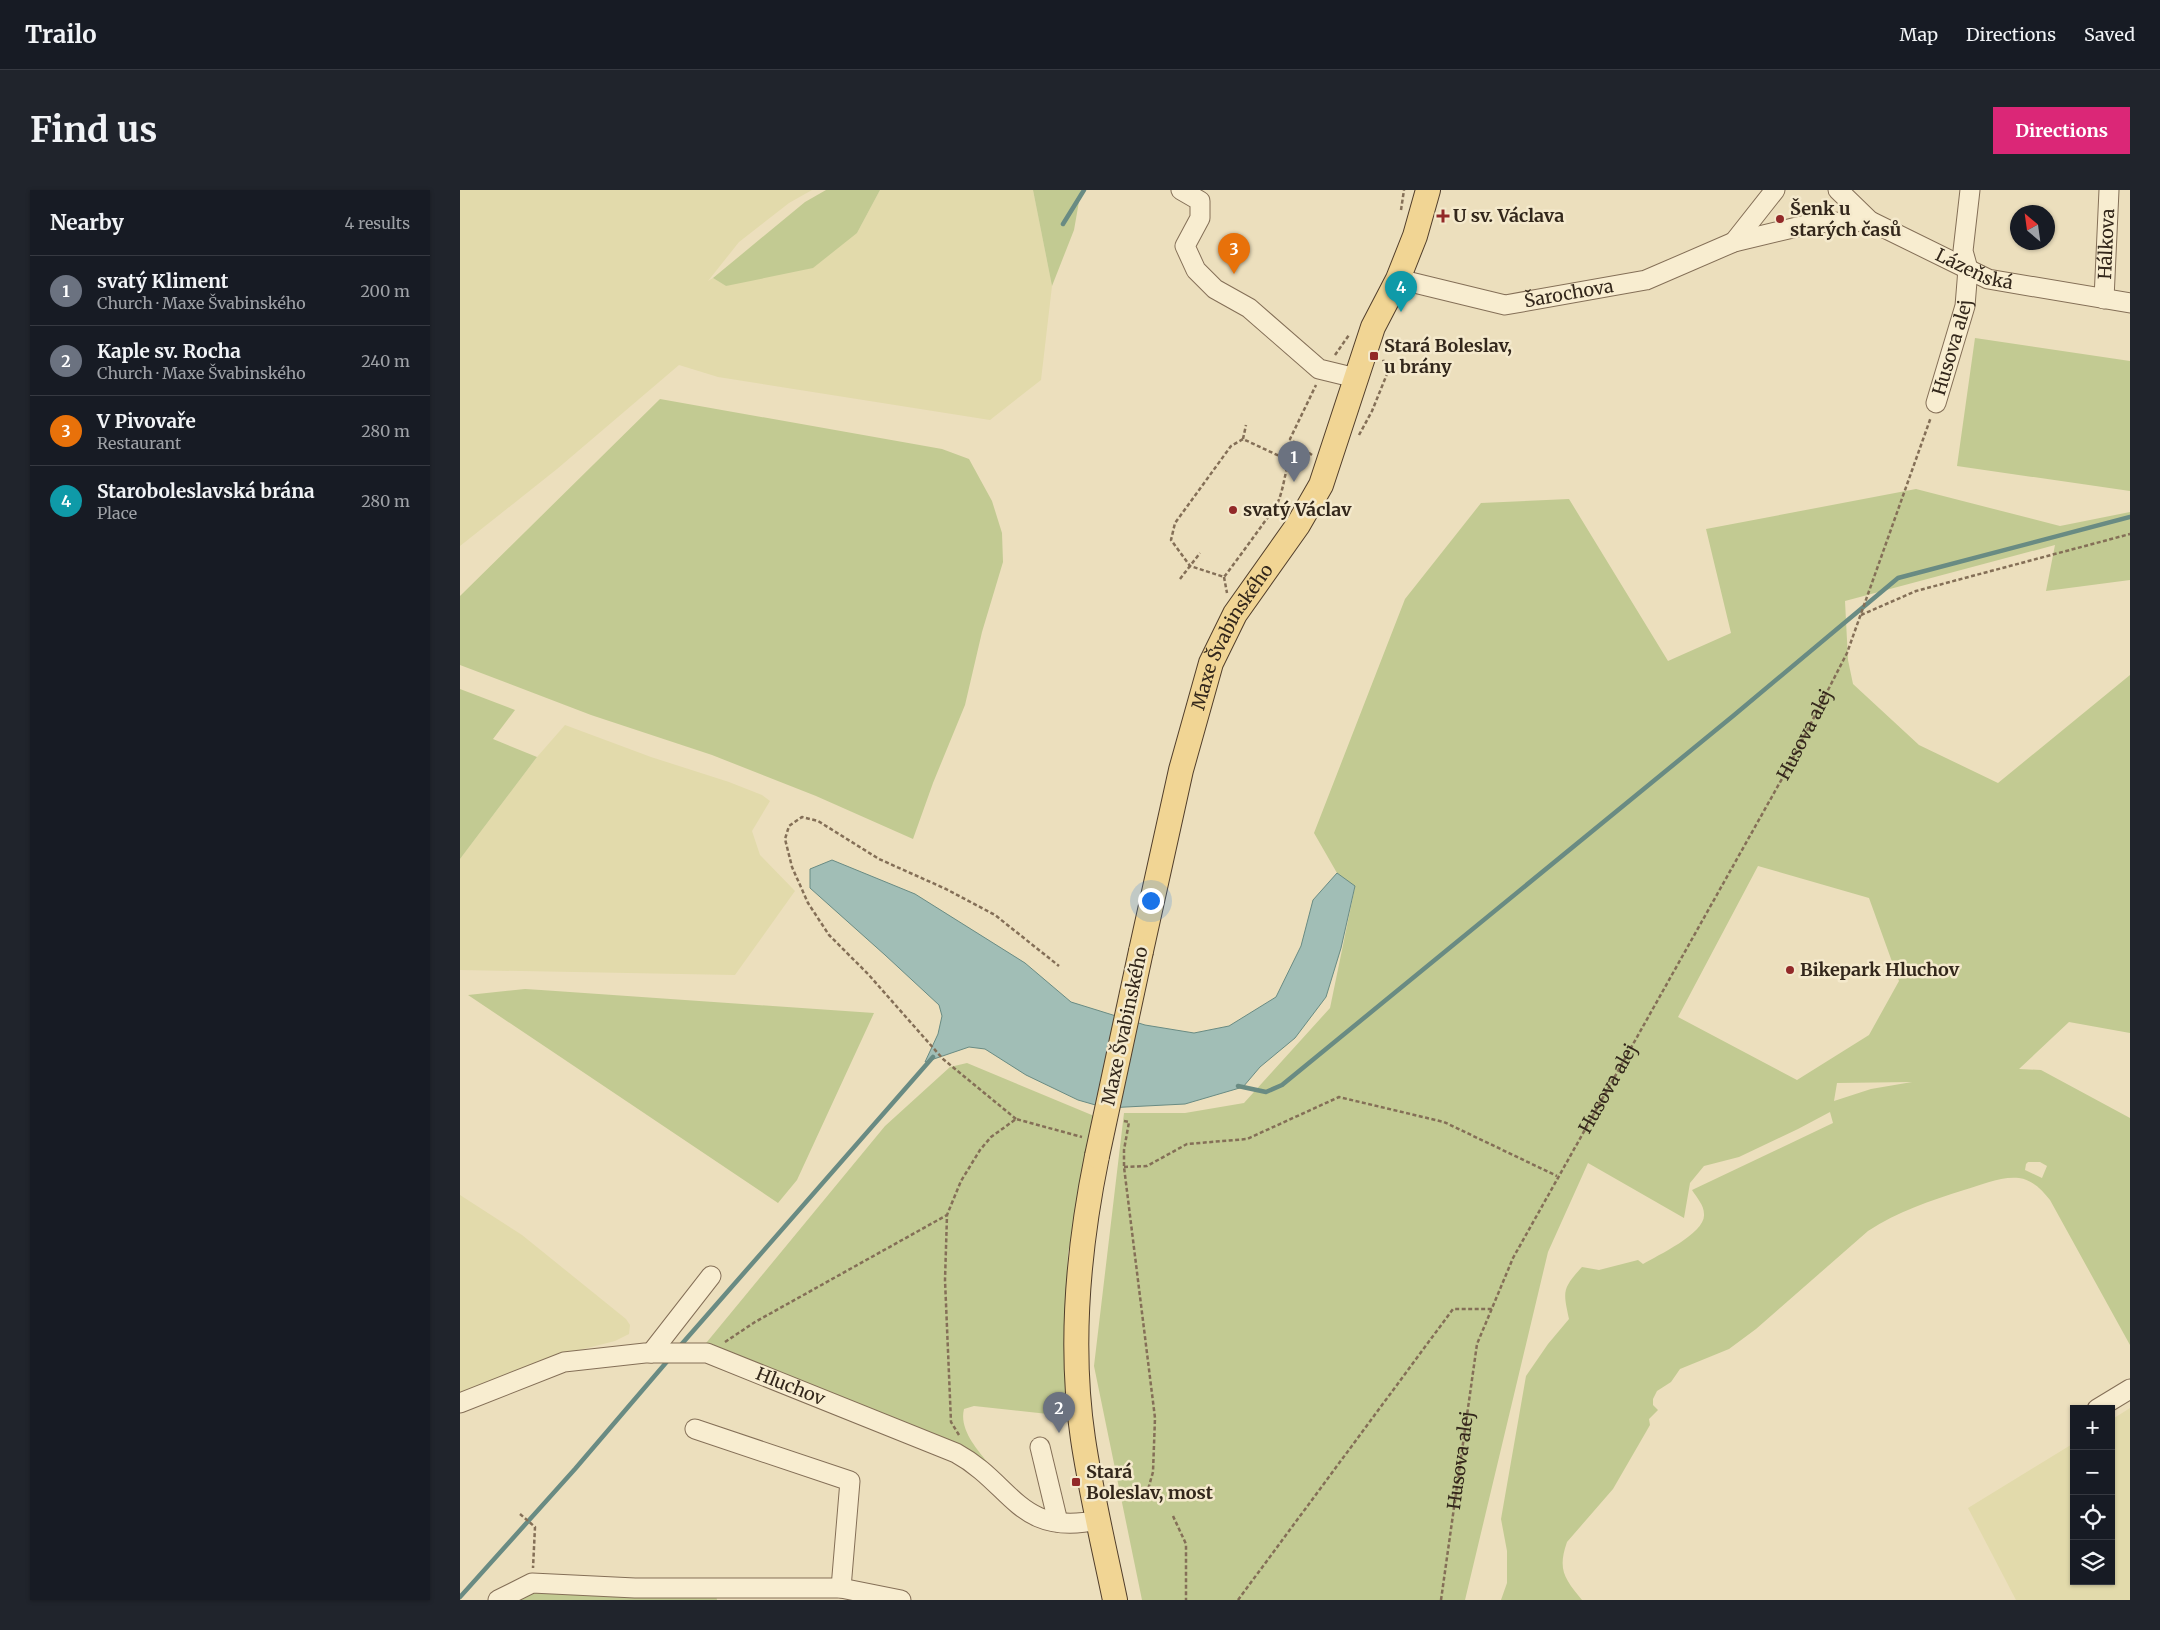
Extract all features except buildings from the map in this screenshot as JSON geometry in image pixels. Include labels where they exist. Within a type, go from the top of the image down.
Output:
[{"type":"main road","points":[[1398,279],[1415,236],[1425,197]]},
{"type":"main road","name":"Maxe Švabinského","points":[[1116,1600],[1098,1520],[1083,1438],[1076,1346],[1079,1271],[1086,1209],[1181,770],[1211,664],[1236,614],[1298,525],[1321,485],[1373,327],[1398,279]]},
{"type":"street","points":[[1181,190],[1200,201],[1200,218],[1185,246],[1196,270],[1215,288],[1249,308],[1320,369],[1356,378]]},
{"type":"street","name":"Šarochova","points":[[1734,242],[1776,190]]},
{"type":"street","name":"Husova alej","points":[[1936,403],[1965,306],[1968,269],[1963,250],[1970,190]]},
{"type":"street","name":"Hálkova","points":[[2104,299],[2109,190]]},
{"type":"street","name":"Lázeňská","points":[[1847,193],[1870,221],[1988,279],[2130,303]]},
{"type":"street","name":"Šarochova","points":[[1398,279],[1505,304],[1646,280],[1734,242],[1814,223],[1870,221]]},
{"type":"street","points":[[651,1353],[711,1276]]},
{"type":"street","name":"Hluchov","points":[[460,1403],[564,1362],[651,1353],[707,1353],[956,1453],[982,1470],[1018,1506],[1038,1519],[1079,1524],[1098,1520]]},
{"type":"street","points":[[2104,1405],[2130,1389]]},
{"type":"street","points":[[695,1429],[850,1481],[841,1588]]},
{"type":"street","points":[[1040,1447],[1058,1522]]},
{"type":"street","points":[[498,1600],[532,1583],[635,1588],[841,1588],[901,1600]]},
{"type":"path","points":[[1359,435],[1372,411],[1387,374],[1382,356]]},
{"type":"path","name":"Husova alej","points":[[1442,1600],[1477,1344],[1513,1258],[1557,1176],[1788,768],[1847,653],[1936,403]]},
{"type":"path","points":[[1246,425],[1243,439],[1231,446],[1175,523],[1171,540],[1190,566],[1224,578],[1278,502],[1290,461],[1298,443]]},
{"type":"path","points":[[1243,439],[1290,461]]},
{"type":"path","points":[[1861,615],[1916,591],[2130,534]]},
{"type":"path","points":[[1180,579],[1200,553]]},
{"type":"path","points":[[1059,966],[995,915],[946,889],[879,859],[818,821],[802,817],[789,826],[785,839],[792,867],[808,903],[829,935],[923,1034],[944,1059],[1016,1119],[1100,1148],[1124,1150]]},
{"type":"path","points":[[1124,1167],[1147,1166],[1187,1144],[1247,1139],[1339,1097],[1444,1122],[1557,1176]]},
{"type":"path","points":[[961,1438],[951,1422],[946,1324],[947,1215],[961,1181],[980,1150],[991,1137],[1016,1119]]},
{"type":"path","points":[[1129,1122],[1124,1150],[1124,1167],[1155,1418],[1153,1472],[1145,1500]]},
{"type":"path","points":[[707,1353],[755,1322],[947,1215]]},
{"type":"path","points":[[1238,1600],[1453,1309],[1492,1309]]},
{"type":"path","points":[[520,1514],[535,1527],[532,1583]]},
{"type":"path","points":[[1173,1516],[1186,1544],[1186,1600]]},
{"type":"shaded area","points":[[460,190],[812,190],[789,203],[739,242],[708,281],[713,278],[726,286],[857,233],[880,190],[1033,190],[1052,286],[1041,380],[990,420],[718,377],[679,365],[557,469],[460,546]]},
{"type":"shaded area","points":[[565,725],[651,757],[729,782],[762,795],[770,801],[752,831],[760,855],[795,891],[735,975],[460,970],[460,859],[537,757]]},
{"type":"shaded area","points":[[460,1195],[522,1235],[626,1319],[630,1325],[629,1334],[615,1341],[556,1356],[460,1397]]},
{"type":"shaded area","points":[[2130,1408],[2130,1600],[2016,1600],[1968,1508],[2070,1445],[2070,1585],[2115,1585],[2115,1417]]},
{"type":"green space","points":[[826,190],[880,190],[857,233],[813,268],[726,286],[713,278],[805,202]]},
{"type":"green space","points":[[1033,190],[1081,190],[1074,230],[1052,286]]},
{"type":"green space","points":[[1975,338],[2130,361],[2130,491],[1957,466]]},
{"type":"green space","points":[[660,399],[942,449],[969,459],[992,501],[1002,533],[1003,562],[982,632],[965,705],[933,783],[913,839],[816,796],[712,755],[591,715],[460,665],[460,596]]},
{"type":"green space","points":[[1916,489],[2060,526],[2130,512],[2130,580],[2046,591],[2055,545],[1845,601],[1848,660],[1853,684],[1919,745],[1998,783],[2130,675],[2130,1033],[2069,1022],[2019,1069],[2041,1070],[2130,1118],[2130,1345],[2050,1200],[2033,1183],[2019,1178],[1998,1180],[1914,1207],[1868,1231],[1756,1329],[1729,1349],[1680,1369],[1671,1382],[1657,1391],[1653,1399],[1653,1405],[1658,1410],[1649,1419],[1650,1425],[1613,1489],[1567,1542],[1563,1560],[1564,1574],[1582,1600],[1501,1600],[1507,1583],[1507,1551],[1501,1519],[1526,1376],[1548,1344],[1569,1319],[1565,1296],[1571,1280],[1582,1267],[1599,1270],[1638,1260],[1643,1264],[1680,1243],[1690,1236],[1703,1221],[1703,1208],[1692,1190],[1833,1123],[1830,1112],[1739,1157],[1704,1166],[1690,1183],[1684,1218],[1588,1163],[1548,1252],[1465,1600],[1142,1600],[1094,1366],[1124,1113],[1185,1113],[1244,1103],[1330,1008],[1355,887],[1337,873],[1314,833],[1405,599],[1481,503],[1569,499],[1668,661],[1731,633],[1706,529]],"holes":[[[1758,866],[1869,898],[1899,981],[1869,1035],[1797,1080],[1678,1017]],[[1912,1082],[1871,1089],[1834,1101],[1837,1083]],[[2028,1162],[2040,1162],[2047,1166],[2042,1178],[2025,1170]]]},
{"type":"green space","points":[[460,689],[515,710],[493,739],[537,757],[460,859]]},
{"type":"green space","points":[[525,989],[874,1013],[797,1180],[778,1203],[468,995]]},
{"type":"green space","points":[[967,1063],[1099,1118],[1079,1197],[1068,1253],[1065,1342],[1066,1416],[974,1406],[964,1409],[963,1416],[966,1431],[988,1463],[702,1348],[885,1126],[950,1067]]},
{"type":"green space","points":[[531,1591],[716,1595],[717,1600],[511,1600]]},
{"type":"water","points":[[832,860],[915,894],[1025,963],[1071,1002],[1145,1025],[1194,1033],[1229,1026],[1276,997],[1301,946],[1313,900],[1337,873],[1355,886],[1341,948],[1326,997],[1295,1038],[1260,1067],[1243,1087],[1185,1104],[1106,1108],[1078,1100],[1026,1075],[985,1049],[969,1047],[925,1062],[938,1034],[942,1016],[939,1005],[810,888],[810,869]]},
{"type":"waterway","points":[[1063,224],[1084,190]]},
{"type":"waterway","points":[[1238,1086],[1266,1092],[1282,1085],[1733,716],[1898,578],[2130,517]]},
{"type":"waterway","points":[[680,1346],[933,1057]]},
{"type":"waterway","points":[[460,1597],[575,1469],[670,1358]]},
{"type":"place","name":"U sv. Václava","points":[[1443,216]]},
{"type":"place","name":"Šenk u starých časů","points":[[1780,219]]},
{"type":"place","name":"V Pivovaře","points":[[1234,274]]},
{"type":"place","name":"Staroboleslavská brána","points":[[1401,312]]},
{"type":"place","name":"Stará Boleslav, u brány","points":[[1374,356]]},
{"type":"place","name":"svatý Kliment","points":[[1294,482]]},
{"type":"place","name":"svatý Václav","points":[[1233,510]]},
{"type":"place","name":"Bikepark Hluchov","points":[[1790,970]]},
{"type":"place","name":"Kaple sv. Rocha","points":[[1059,1433]]},
{"type":"place","name":"Stará Boleslav, most","points":[[1076,1482]]}]
